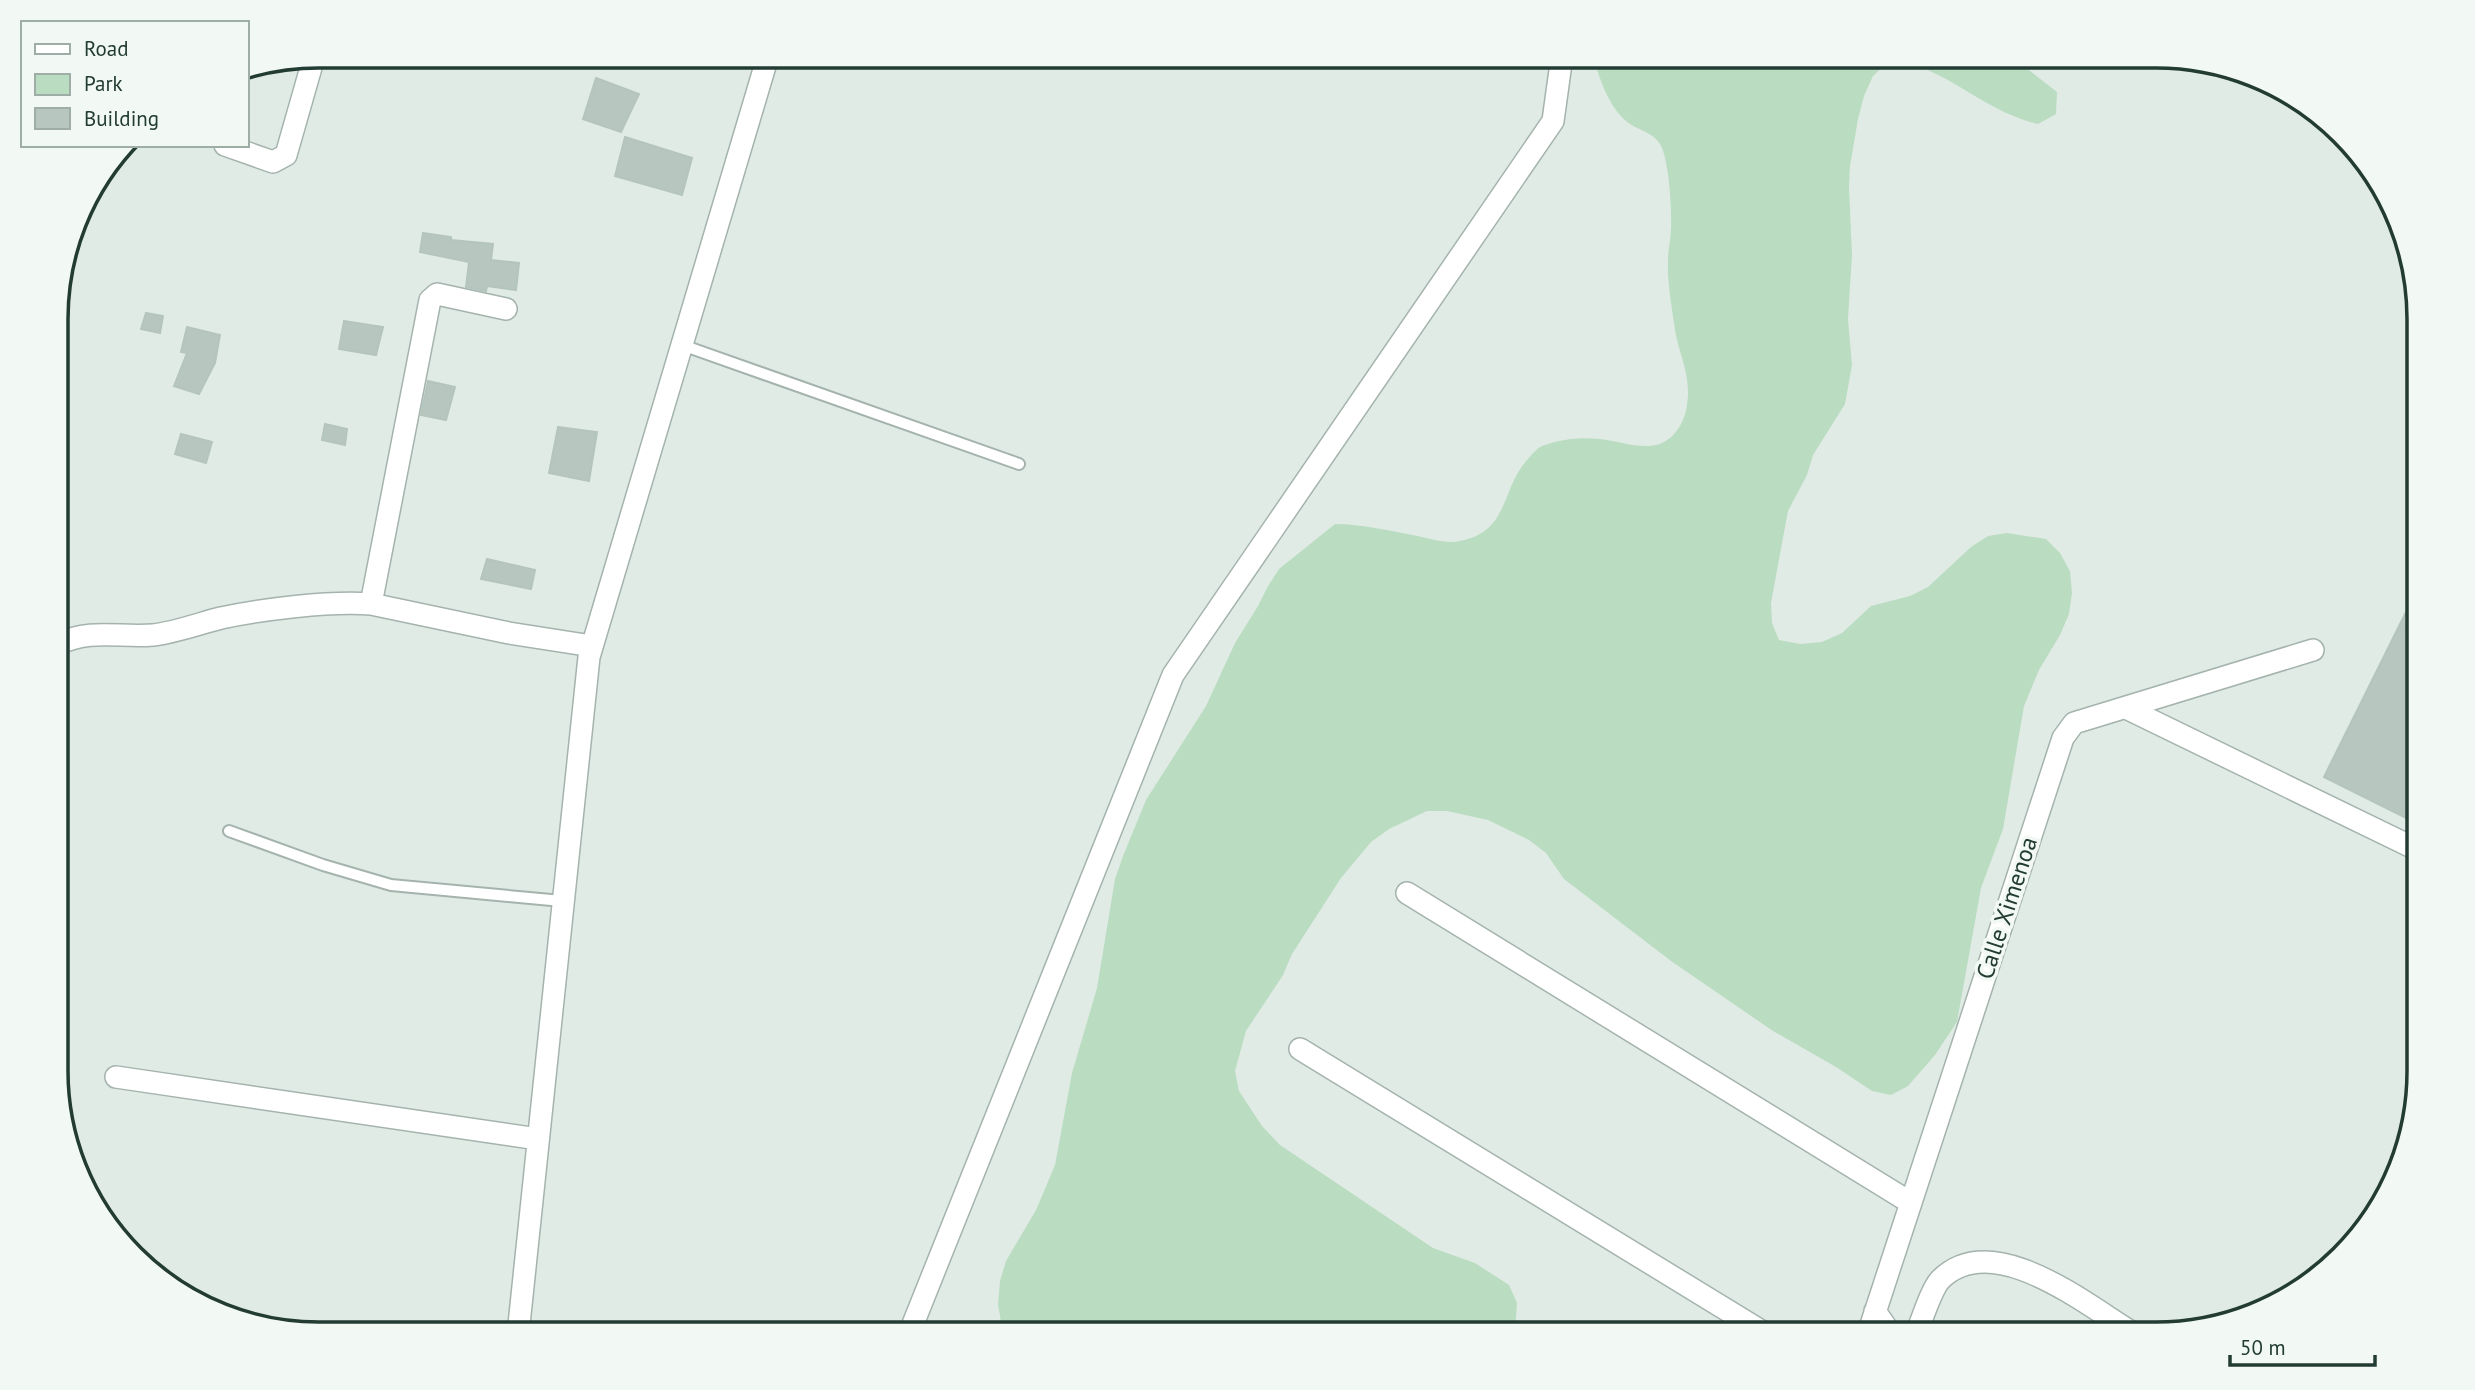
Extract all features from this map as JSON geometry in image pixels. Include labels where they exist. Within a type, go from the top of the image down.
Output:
[{"type":"street","points":[[519,1322],[589,657],[764,68]]},
{"type":"street","points":[[914,1322],[1173,675],[1553,121],[1560,68]]},
{"type":"street","points":[[231,147],[274,162],[286,155],[310,69]]},
{"type":"street","points":[[371,604],[430,300],[437,295],[506,309]]},
{"type":"street","points":[[68,640],[75,636],[106,634],[154,635],[229,617],[350,602],[371,604],[509,634],[592,646]]},
{"type":"street","name":"Calle Ximenoa","points":[[1872,1322],[2063,738],[2074,723],[2313,650]]},
{"type":"street","points":[[2126,708],[2407,845]]},
{"type":"street","points":[[1407,893],[1911,1203]]},
{"type":"street","points":[[1300,1049],[1746,1322]]},
{"type":"street","points":[[116,1077],[538,1139]]},
{"type":"street","points":[[1921,1322],[1938,1281],[1955,1268],[1981,1260],[2037,1274],[2114,1322]]},
{"type":"street","points":[[1875,1311],[1883,1322]]},
{"type":"lane","points":[[682,345],[1019,464]]},
{"type":"lane","points":[[229,831],[323,865],[391,885],[562,901]]},
{"type":"green space","points":[[1597,68],[1881,68],[1873,76],[1864,96],[1850,166],[1852,255],[1848,319],[1852,365],[1845,404],[1813,455],[1807,475],[1788,511],[1771,603],[1772,623],[1779,640],[1800,644],[1822,642],[1842,633],[1871,606],[1910,596],[1928,587],[1971,547],[1988,536],[2007,533],[2046,539],[2060,553],[2070,571],[2072,593],[2069,614],[2039,670],[2024,706],[2003,829],[1981,888],[1957,1022],[1935,1055],[1908,1086],[1891,1095],[1872,1091],[1773,1031],[1671,961],[1564,879],[1546,853],[1529,840],[1488,820],[1447,811],[1427,811],[1389,829],[1371,842],[1341,878],[1246,1031],[1235,1071],[1239,1091],[1262,1126],[1280,1145],[1433,1248],[1475,1263],[1509,1285],[1517,1303],[1516,1322],[1001,1322],[998,1304],[1000,1281],[1006,1261],[1036,1210],[1055,1165],[1072,1073],[1097,988],[1115,879],[1123,856],[1146,800],[1206,706],[1235,643],[1279,569],[1335,524],[1377,528],[1444,542],[1476,536],[1496,519],[1518,472],[1542,446],[1585,438],[1639,446],[1655,445],[1672,436],[1682,422],[1687,405],[1688,383],[1676,334],[1669,283],[1671,209],[1666,160],[1657,140],[1626,121],[1605,90]]},
{"type":"green space","points":[[1923,68],[2026,68],[2057,92],[2056,114],[2038,124],[2017,118]]},
{"type":"building","points":[[596,78],[639,94],[621,132],[583,119]]},
{"type":"building","points":[[625,137],[692,158],[682,195],[615,176]]},
{"type":"building","points":[[423,233],[451,237],[451,240],[493,244],[491,260],[519,263],[516,290],[487,286],[486,291],[466,287],[469,262],[420,252]]},
{"type":"building","points":[[146,313],[163,316],[160,333],[141,329]]},
{"type":"building","points":[[344,321],[383,327],[376,355],[339,349]]},
{"type":"building","points":[[187,327],[220,335],[215,363],[199,394],[174,386],[187,353],[181,352]]},
{"type":"building","points":[[428,381],[455,387],[446,420],[421,415]]},
{"type":"building","points":[[325,424],[347,429],[345,445],[322,440]]},
{"type":"building","points":[[558,427],[597,432],[589,481],[549,473]]},
{"type":"building","points":[[181,434],[212,442],[206,463],[175,454]]},
{"type":"building","points":[[487,559],[535,570],[531,589],[481,579]]},
{"type":"building","points":[[2407,610],[2407,818],[2324,777]]}]
